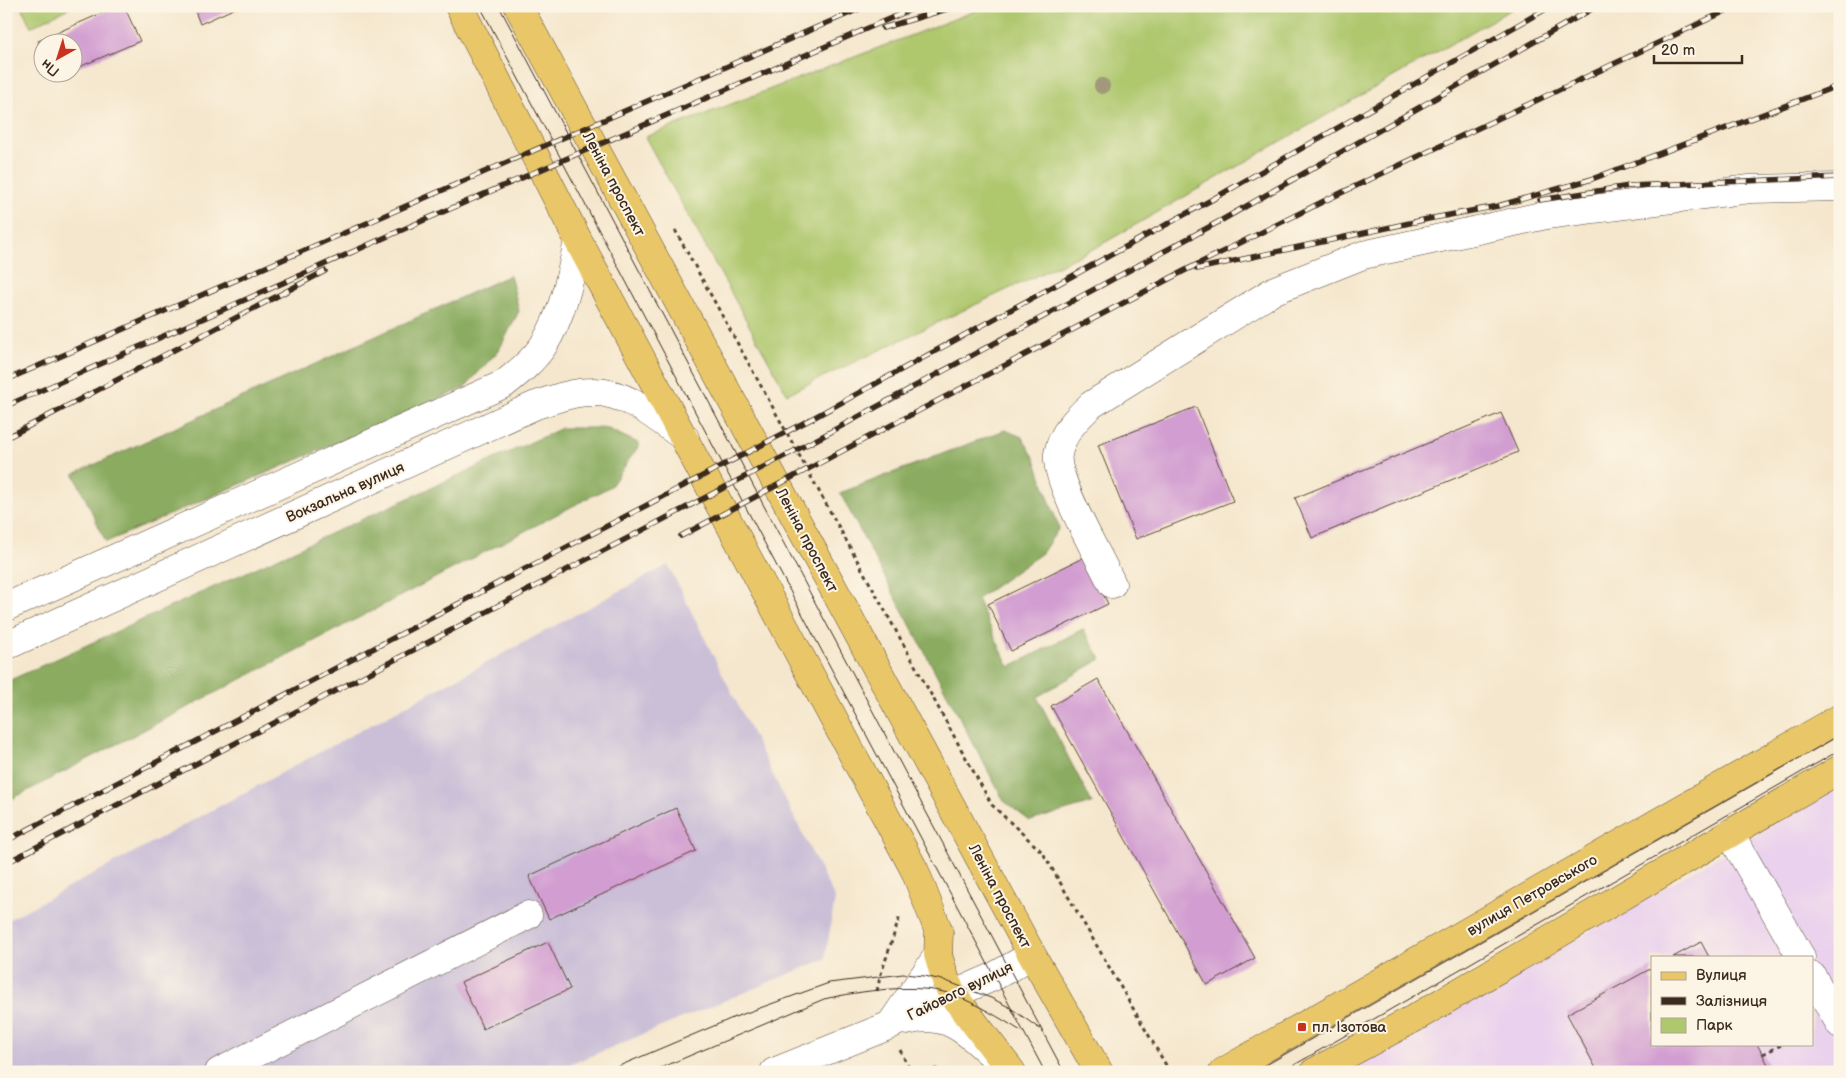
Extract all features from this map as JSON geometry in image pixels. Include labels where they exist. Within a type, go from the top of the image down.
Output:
[{"type":"main road","points":[[459,6],[578,240],[915,871],[939,932],[938,955],[946,981],[953,995],[1011,1072]]},
{"type":"main road","name":"Леніна проспект","points":[[518,6],[1032,955],[1099,1072]]},
{"type":"main road","name":"вулиця Петровського","points":[[1223,1072],[1840,718]]},
{"type":"main road","points":[[1314,1072],[1413,1019],[1840,769]]},
{"type":"street","points":[[1112,584],[1062,481],[1058,456],[1063,437],[1074,420],[1091,404],[1274,290],[1363,255],[1546,215],[1750,189],[1840,187]]},
{"type":"street","points":[[6,607],[504,384],[526,367],[543,346],[570,280],[578,240]]},
{"type":"street","name":"Вокзальна вулиця","points":[[6,646],[526,409],[566,395],[594,392],[618,397],[640,407],[685,438]]},
{"type":"street","points":[[1730,833],[1800,956]]},
{"type":"street","points":[[219,1072],[528,915]]},
{"type":"street","name":"Гайового вулиця","points":[[888,1026],[904,1007],[938,955]]},
{"type":"street","name":"Гайового вулиця","points":[[888,1026],[993,977],[1032,955]]},
{"type":"street","points":[[1814,979],[1840,1024]]},
{"type":"street","name":"Гайового вулиця","points":[[888,1026],[920,1017],[935,1017],[952,1023],[975,1039],[1011,1072]]},
{"type":"street","points":[[774,1072],[888,1026]]},
{"type":"path","points":[[671,223],[992,805],[1043,853],[1170,1072]]},
{"type":"path","points":[[1763,1054],[1779,1046]]},
{"type":"path","points":[[918,1072],[936,1069],[942,1072]]},
{"type":"shaded area","points":[[668,565],[835,899],[825,959],[552,1072],[6,1072],[6,921]]},
{"type":"shaded area","points":[[1840,786],[1840,1072],[1346,1072]]},
{"type":"green space","points":[[21,6],[73,6],[31,27]]},
{"type":"green space","points":[[988,6],[1517,6],[1097,247],[787,394],[645,137]]},
{"type":"green space","points":[[510,275],[519,311],[499,350],[464,388],[106,542],[74,474]]},
{"type":"green space","points":[[562,428],[606,428],[640,444],[611,486],[6,802],[6,682]]},
{"type":"green space","points":[[1005,430],[1022,437],[1035,459],[1059,528],[1042,553],[977,599],[1009,667],[1083,629],[1101,659],[1037,697],[1092,803],[1030,821],[1004,801],[840,493]]},
{"type":"building","points":[[118,6],[124,6],[140,41],[82,66],[82,32],[59,32]]},
{"type":"building","points":[[193,6],[240,6],[200,24]]},
{"type":"building","points":[[1196,407],[1233,501],[1136,539],[1098,445]]},
{"type":"building","points":[[1501,413],[1518,452],[1312,538],[1295,498]]},
{"type":"building","points":[[1085,557],[1108,604],[1011,651],[988,604]]},
{"type":"building","points":[[1098,679],[1255,958],[1207,985],[1051,706]]},
{"type":"building","points":[[676,808],[696,851],[549,919],[529,876]]},
{"type":"building","points":[[548,942],[570,989],[483,1029],[461,982]]},
{"type":"building","points":[[1701,942],[1708,956],[1675,956]]},
{"type":"building","points":[[1651,969],[1651,1046],[1758,1046],[1772,1072],[1598,1072],[1567,1014]]},
{"type":"tram line","points":[[480,6],[1045,1072]]},
{"type":"tram line","points":[[499,6],[1064,1072]]},
{"type":"tram line","points":[[1254,1072],[1840,735]]},
{"type":"tram line","points":[[1282,1072],[1840,750]]},
{"type":"tram line","points":[[605,1072],[735,1017],[829,983],[903,974],[925,976],[946,981],[991,998],[1009,1007],[1040,1029]]},
{"type":"tram line","points":[[651,1072],[824,999],[889,989],[924,989],[954,995],[997,1016],[1021,1031]]},
{"type":"railway","points":[[6,380],[866,6]]},
{"type":"railway","points":[[6,406],[422,221],[919,6]]},
{"type":"railway","points":[[883,28],[957,6]]},
{"type":"railway","points":[[6,841],[813,418],[1213,199],[1551,6]]},
{"type":"railway","points":[[6,863],[823,436],[1222,220],[1597,6]]},
{"type":"railway","points":[[681,536],[1182,272],[1324,201],[1736,6]]},
{"type":"railway","points":[[1197,269],[1428,219],[1498,206],[1592,179],[1840,85]]},
{"type":"railway","points":[[1540,200],[1629,186],[1840,177]]},
{"type":"railway","points":[[6,438],[325,271]]},
{"type":"place","name":"пл. Ізотова","points":[[1302,1027]]}]
